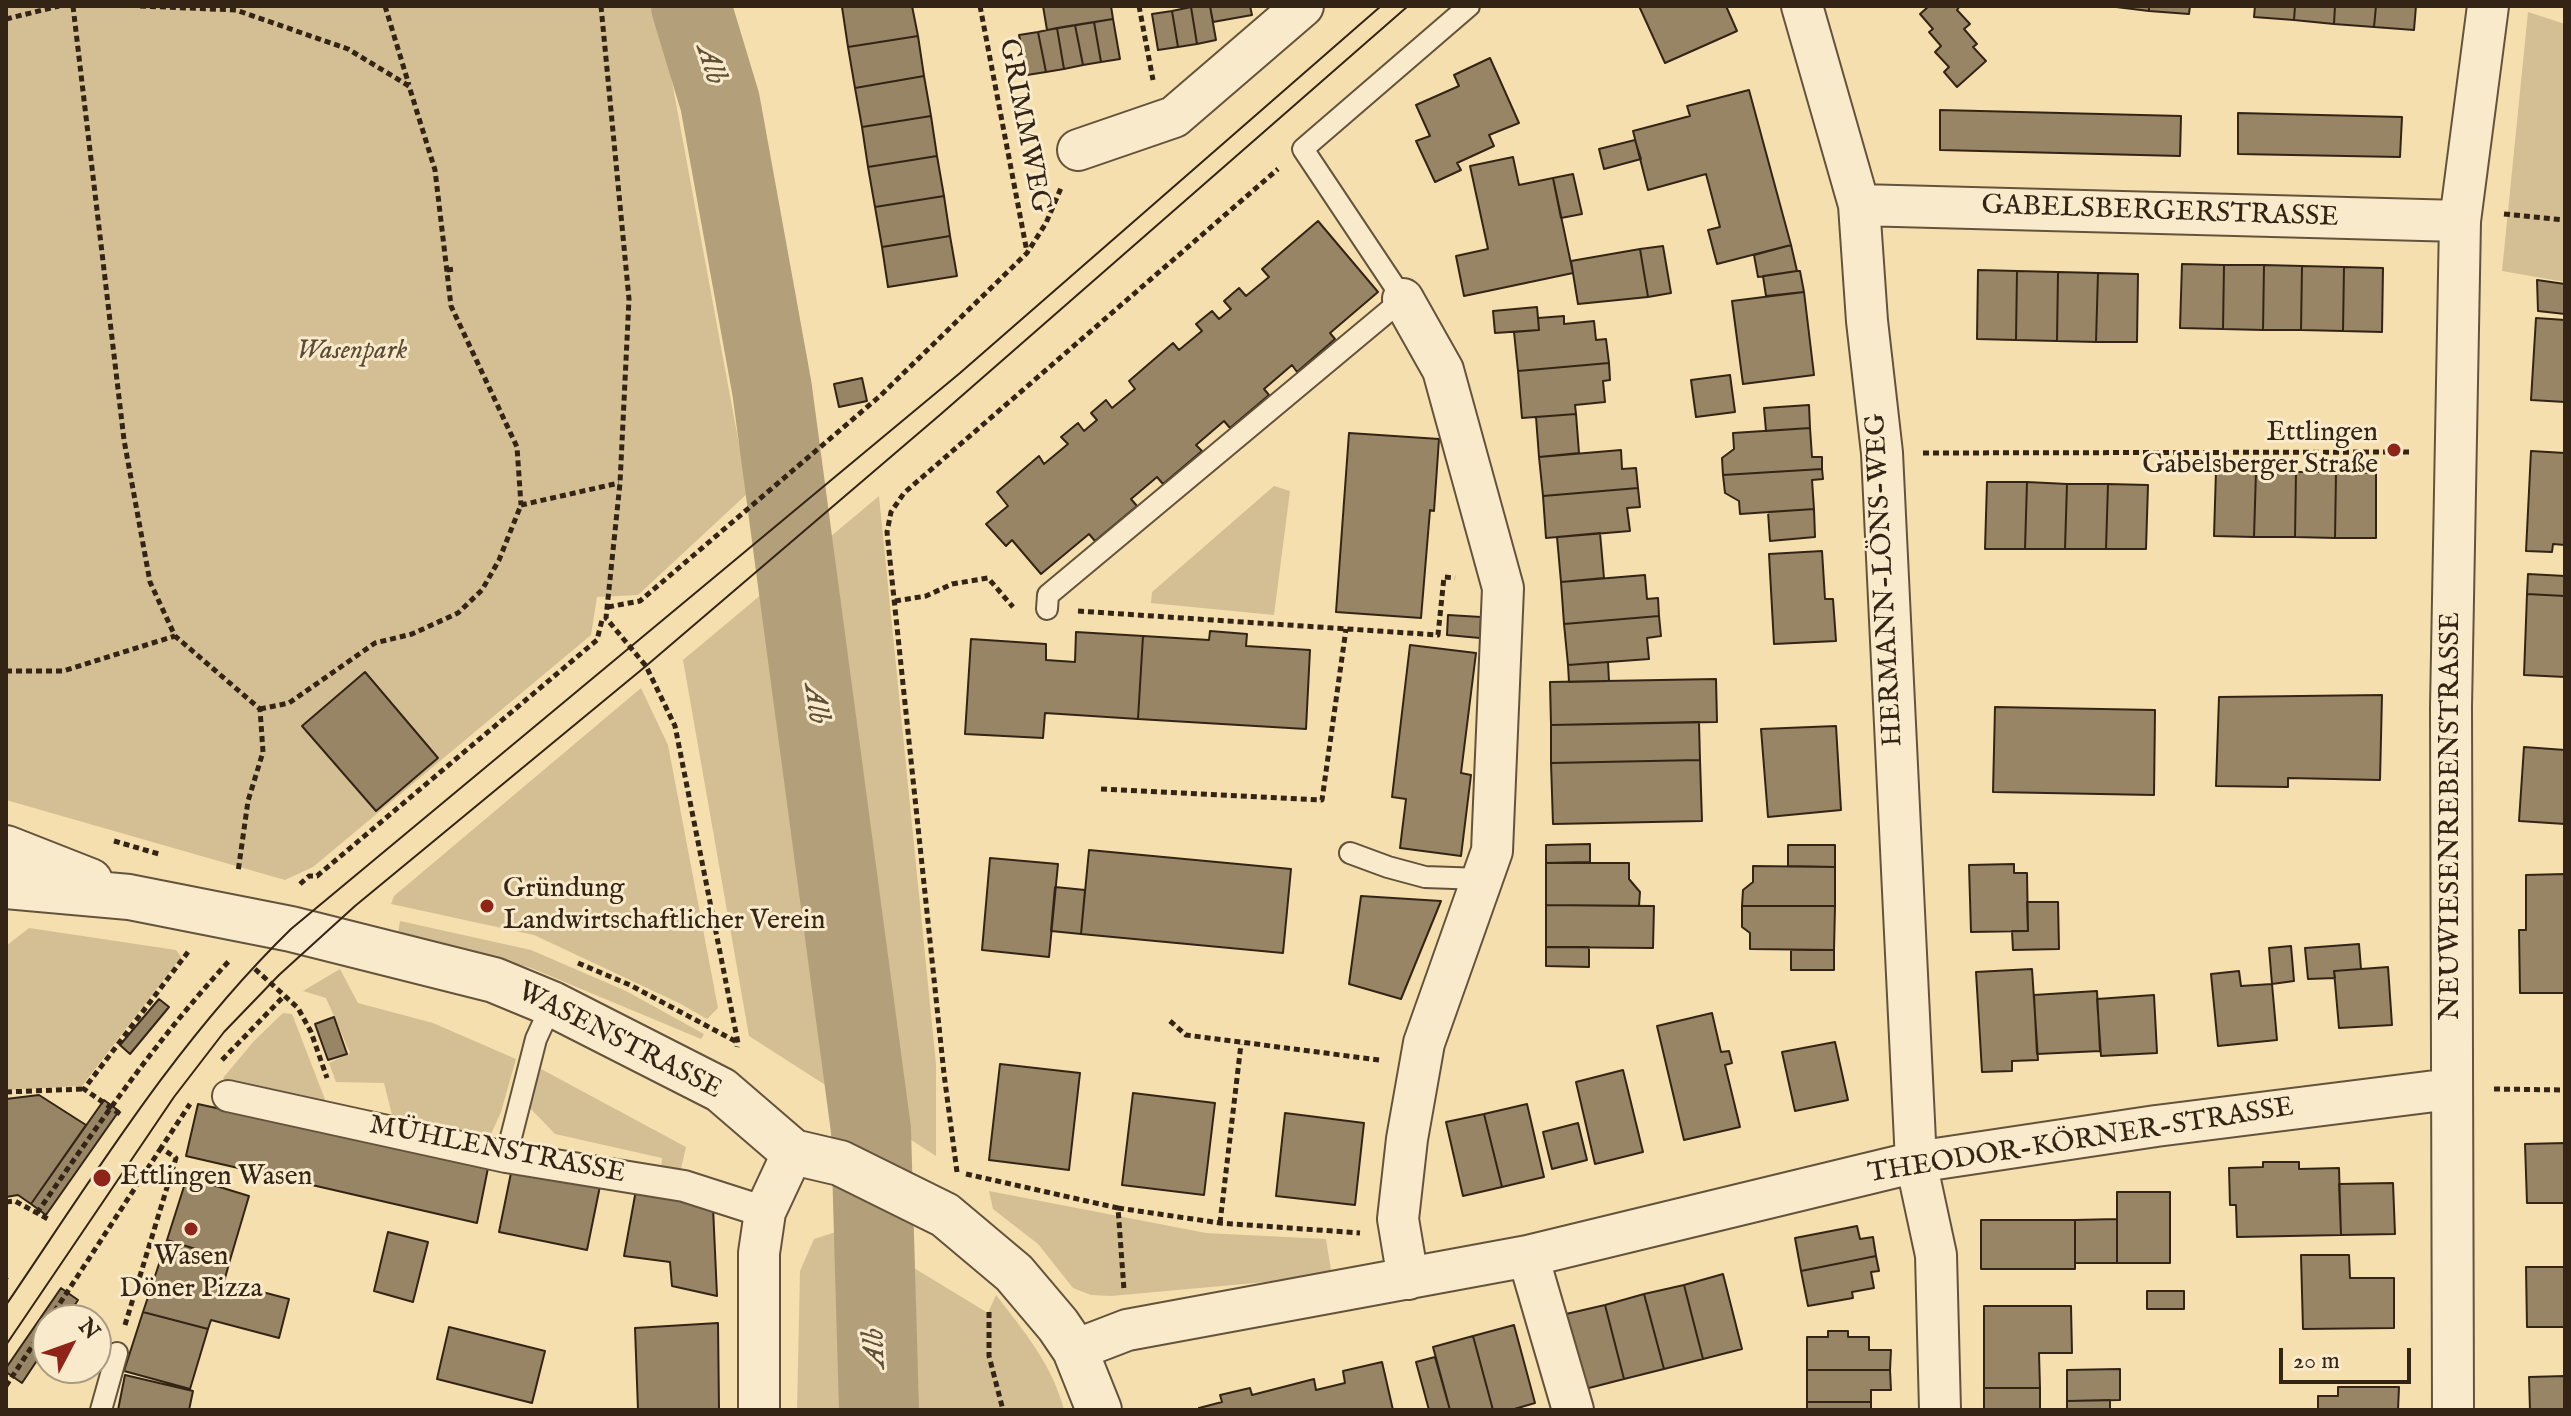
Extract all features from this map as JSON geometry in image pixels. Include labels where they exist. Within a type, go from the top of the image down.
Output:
[{"type":"street","points":[[1078,150],[1174,117],[1303,6]]},
{"type":"street","name":"NEUWIESENREBENSTRASSE","points":[[2453,1410],[2454,451],[2460,221],[2488,6]]},
{"type":"street","name":"HERMANN-LÖNS-WEG","points":[[1809,10],[1859,205],[1867,321],[1882,453],[1916,1162],[1936,1255],[1940,1410]]},
{"type":"street","name":"GABELSBERGERSTRASSE","points":[[1859,205],[2460,221]]},
{"type":"street","points":[[1403,299],[1443,370],[1503,588],[1492,851],[1424,1043],[1407,1139],[1398,1219],[1408,1279]]},
{"type":"street","name":"WASENSTRASSE","points":[[6,848],[236,935],[291,929],[494,980],[552,1004],[721,1090],[793,1152],[840,1163],[940,1213],[1014,1273],[1075,1350],[1099,1410]]},
{"type":"street","name":"WASENSTRASSE","points":[[12,892],[129,897]]},
{"type":"street","name":"THEODOR-KÖRNER-STRASSE","points":[[1075,1350],[1127,1330],[1528,1256],[1916,1162],[2156,1126],[2451,1089]]},
{"type":"street","name":"MÜHLENSTRASSE","points":[[228,1096],[506,1157],[684,1186],[765,1212]]},
{"type":"street","points":[[759,1410],[759,1253],[765,1212],[793,1152]]},
{"type":"street","points":[[1528,1256],[1573,1410]]},
{"type":"lane","points":[[1047,609],[1048,595],[1403,299],[1303,149],[1469,6]]},
{"type":"lane","points":[[1350,853],[1425,877],[1482,879]]},
{"type":"lane","points":[[506,1157],[536,1039],[552,1004]]},
{"type":"lane","points":[[101,1410],[117,1353]]},
{"type":"path","points":[[6,19],[59,6]]},
{"type":"path","points":[[37,1213],[236,935],[248,801],[263,752],[260,709],[175,636],[150,582],[124,440],[73,6]]},
{"type":"path","points":[[140,6],[236,10],[348,49],[409,86]]},
{"type":"path","points":[[236,10],[246,6]]},
{"type":"path","points":[[260,709],[289,703],[375,643],[412,634],[458,613],[482,590],[499,560],[521,505],[517,447],[451,306],[435,170],[385,6]]},
{"type":"path","points":[[293,891],[309,876],[317,876],[597,640],[602,620],[606,618],[620,483],[629,299],[601,6]]},
{"type":"path","name":"GRIMMWEG","points":[[980,6],[1027,253]]},
{"type":"path","points":[[1139,6],[1156,95],[1174,117]]},
{"type":"path","points":[[940,1213],[957,1172],[887,532],[891,512],[904,493],[1303,149]]},
{"type":"path","points":[[608,607],[640,601],[880,396],[1027,253],[1046,223],[1078,150]]},
{"type":"path","points":[[2510,213],[2565,220]]},
{"type":"path","points":[[447,270],[456,269]]},
{"type":"path","points":[[1882,453],[2454,451]]},
{"type":"path","points":[[521,505],[620,483]]},
{"type":"path","points":[[895,601],[926,596],[952,584],[988,578],[1013,608],[1438,635],[1444,577]]},
{"type":"path","points":[[606,618],[646,666],[675,726],[738,1043]]},
{"type":"path","points":[[1101,789],[1322,800],[1346,629]]},
{"type":"path","points":[[6,671],[63,671],[175,636]]},
{"type":"path","points":[[107,839],[165,856]]},
{"type":"path","points":[[236,935],[283,997],[298,1008],[311,1032]]},
{"type":"path","points":[[84,1089],[193,945]]},
{"type":"path","points":[[218,1066],[283,997]]},
{"type":"path","points":[[1170,1021],[1186,1035],[1420,1065]]},
{"type":"path","points":[[1220,1223],[1241,1044]]},
{"type":"path","points":[[6,1092],[84,1089],[120,1114]]},
{"type":"path","points":[[2500,1089],[2565,1090]]},
{"type":"path","points":[[59,1304],[192,1101]]},
{"type":"path","points":[[117,1353],[176,1158],[161,1148]]},
{"type":"path","points":[[957,1172],[1118,1208],[1220,1223],[1401,1236]]},
{"type":"path","points":[[6,1202],[15,1201],[48,1219]]},
{"type":"path","points":[[1118,1208],[1127,1330]]},
{"type":"path","points":[[988,1251],[989,1356],[1003,1410]]},
{"type":"path","points":[[6,1386],[32,1346]]},
{"type":"green space","name":"Wasenpark","points":[[6,6],[658,6],[748,493],[638,595],[597,597],[591,635],[313,867],[285,880],[6,800]]},
{"type":"green space","points":[[2528,12],[2565,24],[2565,282],[2502,271]]},
{"type":"green space","points":[[1274,486],[1290,491],[1274,615],[1151,603],[1152,592]]},
{"type":"green space","points":[[879,496],[936,1064],[936,1156],[749,1036],[683,660]]},
{"type":"green space","points":[[641,688],[668,745],[718,1008],[707,1019],[534,935],[391,904],[394,896]]},
{"type":"green space","points":[[400,921],[531,950],[626,991],[704,1034],[701,1039],[531,968],[398,933]]},
{"type":"green space","points":[[29,928],[176,950],[181,957],[82,1086],[6,1090],[6,946]]},
{"type":"green space","points":[[340,969],[358,1003],[433,1023],[516,1059],[501,1112],[487,1143],[394,1123],[384,1083],[336,1082],[329,1063],[350,1053],[326,998],[303,991]]},
{"type":"green space","points":[[283,1013],[292,1014],[326,1102],[317,1106],[230,1086],[223,1078]]},
{"type":"green space","points":[[541,1069],[686,1147],[680,1173],[661,1171],[662,1158],[555,1134],[528,1106]]},
{"type":"green space","points":[[989,1191],[1206,1233],[1326,1239],[1332,1276],[1111,1296],[1091,1295],[1073,1288],[1038,1244],[993,1209]]},
{"type":"green space","points":[[848,1228],[988,1313],[996,1295],[1045,1364],[1064,1410],[797,1410],[800,1271],[814,1239]]},
{"type":"building","points":[[912,6],[918,36],[848,47],[842,7]]},
{"type":"building","points":[[1043,6],[1111,6],[1113,19],[1047,30]]},
{"type":"building","points":[[1210,6],[1250,6],[1252,15],[1213,22]]},
{"type":"building","points":[[1210,6],[1216,40],[1197,44],[1191,7]]},
{"type":"building","points":[[1639,6],[1726,6],[1737,31],[1665,63]]},
{"type":"building","points":[[1929,6],[1960,6],[1957,10],[1970,24],[1964,29],[1977,44],[1973,47],[1986,61],[1957,87],[1944,72],[1949,67],[1935,52],[1941,46],[1929,32],[1933,29],[1920,14]]},
{"type":"building","points":[[2108,6],[2149,6],[2149,11]]},
{"type":"building","points":[[2149,6],[2190,6],[2189,14],[2149,11]]},
{"type":"building","points":[[2255,6],[2295,6],[2294,20],[2254,17]]},
{"type":"building","points":[[2295,6],[2335,6],[2334,24],[2294,20]]},
{"type":"building","points":[[2335,6],[2376,6],[2374,27],[2334,24]]},
{"type":"building","points":[[2376,6],[2416,6],[2414,30],[2374,27]]},
{"type":"building","points":[[1191,7],[1197,44],[1178,47],[1172,11]]},
{"type":"building","points":[[1172,11],[1178,47],[1158,50],[1152,14]]},
{"type":"building","points":[[1113,19],[1120,59],[1101,62],[1094,22]]},
{"type":"building","points":[[1094,22],[1101,62],[1083,65],[1075,25]]},
{"type":"building","points":[[1075,25],[1083,65],[1064,69],[1057,28]]},
{"type":"building","points":[[1057,28],[1064,69],[1046,72],[1038,32]]},
{"type":"building","points":[[1038,32],[1046,72],[1027,75],[1019,35]]},
{"type":"building","points":[[918,36],[924,76],[855,88],[848,47]]},
{"type":"building","points":[[1490,58],[1519,123],[1489,135],[1494,146],[1457,163],[1461,170],[1435,182],[1416,141],[1430,136],[1416,105],[1459,86],[1454,75]]},
{"type":"building","points":[[924,76],[931,116],[862,127],[855,88]]},
{"type":"building","points":[[1749,90],[1791,245],[1717,264],[1708,230],[1720,227],[1706,174],[1648,190],[1633,131],[1690,116],[1687,106]]},
{"type":"building","points":[[1940,110],[2181,116],[2180,156],[1940,150]]},
{"type":"building","points":[[2238,113],[2402,117],[2400,157],[2238,154]]},
{"type":"building","points":[[931,116],[937,156],[868,167],[862,127]]},
{"type":"building","points":[[1635,140],[1641,159],[1604,169],[1599,149]]},
{"type":"building","points":[[937,156],[944,196],[875,207],[868,167]]},
{"type":"building","points":[[1513,157],[1519,185],[1553,178],[1573,273],[1464,296],[1456,256],[1488,249],[1470,166]]},
{"type":"building","points":[[1573,174],[1582,214],[1561,218],[1553,178]]},
{"type":"building","points":[[944,196],[950,236],[882,247],[875,207]]},
{"type":"building","points":[[1318,221],[1378,292],[1330,333],[1335,339],[1297,372],[1292,365],[1264,389],[1269,395],[1230,428],[1224,421],[1196,445],[1202,451],[1163,484],[1157,477],[1131,499],[1137,506],[1095,541],[1089,534],[1041,574],[1012,540],[1006,546],[986,524],[1008,506],[997,492],[1039,456],[1044,464],[1068,444],[1061,437],[1078,423],[1084,431],[1097,420],[1091,413],[1106,400],[1112,408],[1135,389],[1129,381],[1173,343],[1179,350],[1202,331],[1196,324],[1212,311],[1219,319],[1231,309],[1224,301],[1239,288],[1246,296],[1269,277],[1262,269]]},
{"type":"building","points":[[950,236],[957,276],[888,287],[882,247]]},
{"type":"building","points":[[1791,245],[1797,271],[1758,277],[1754,255]]},
{"type":"building","points":[[1663,246],[1671,293],[1648,297],[1640,249]]},
{"type":"building","points":[[1640,249],[1648,297],[1578,304],[1571,261]]},
{"type":"building","points":[[2182,264],[2224,265],[2223,329],[2180,328]]},
{"type":"building","points":[[2224,265],[2264,265],[2263,330],[2223,329]]},
{"type":"building","points":[[2264,265],[2302,266],[2301,330],[2263,330]]},
{"type":"building","points":[[2302,266],[2344,267],[2343,331],[2301,330]]},
{"type":"building","points":[[2344,267],[2383,268],[2382,332],[2343,331]]},
{"type":"building","points":[[1978,270],[2017,271],[2016,340],[1977,339]]},
{"type":"building","points":[[1800,271],[1804,292],[1766,296],[1763,276]]},
{"type":"building","points":[[2017,271],[2058,272],[2057,341],[2016,340]]},
{"type":"building","points":[[2058,272],[2098,273],[2096,342],[2057,341]]},
{"type":"building","points":[[2098,273],[2138,274],[2137,342],[2096,342]]},
{"type":"building","points":[[2537,280],[2565,284],[2565,314],[2538,311]]},
{"type":"building","points":[[1804,292],[1814,375],[1743,384],[1732,301]]},
{"type":"building","points":[[1537,307],[1539,330],[1495,333],[1493,311]]},
{"type":"building","points":[[1564,316],[1564,324],[1594,321],[1596,340],[1606,339],[1609,363],[1518,371],[1514,332],[1539,330],[1538,318]]},
{"type":"building","points":[[2536,318],[2565,320],[2565,402],[2531,400]]},
{"type":"building","points":[[1609,363],[1610,380],[1603,381],[1605,402],[1575,405],[1576,414],[1522,418],[1518,371]]},
{"type":"building","points":[[1730,375],[1735,412],[1696,417],[1691,380]]},
{"type":"building","points":[[862,378],[867,401],[839,407],[834,384]]},
{"type":"building","points":[[1809,405],[1810,428],[1766,431],[1764,408]]},
{"type":"building","points":[[1576,414],[1579,453],[1539,457],[1536,417]]},
{"type":"building","points":[[1810,428],[1812,457],[1822,457],[1822,469],[1723,475],[1722,458],[1734,449],[1733,433]]},
{"type":"building","points":[[1349,433],[1439,439],[1421,618],[1336,612]]},
{"type":"building","points":[[1621,450],[1622,469],[1636,468],[1638,488],[1543,496],[1539,457]]},
{"type":"building","points":[[2531,451],[2565,453],[2565,545],[2553,544],[2552,552],[2526,551]]},
{"type":"building","points":[[1822,469],[1823,479],[1812,480],[1814,509],[1740,514],[1739,501],[1725,493],[1723,475]]},
{"type":"building","points":[[2216,470],[2256,471],[2254,537],[2214,536]]},
{"type":"building","points":[[2256,471],[2296,472],[2295,537],[2254,537]]},
{"type":"building","points":[[2296,472],[2336,472],[2335,538],[2295,537]]},
{"type":"building","points":[[2336,472],[2376,473],[2376,538],[2335,538]]},
{"type":"building","points":[[1987,482],[2027,482],[2025,549],[1985,549]]},
{"type":"building","points":[[2027,482],[2067,484],[2065,549],[2025,549]]},
{"type":"building","points":[[2067,484],[2108,484],[2106,549],[2065,549]]},
{"type":"building","points":[[2108,484],[2148,485],[2146,549],[2106,549]]},
{"type":"building","points":[[1638,488],[1640,507],[1627,508],[1630,531],[1546,538],[1543,496]]},
{"type":"building","points":[[1814,509],[1815,537],[1770,541],[1768,512]]},
{"type":"building","points":[[1600,533],[1604,578],[1561,582],[1557,537]]},
{"type":"building","points":[[1822,551],[1825,599],[1833,599],[1836,641],[1774,644],[1769,554]]},
{"type":"building","points":[[2528,574],[2565,576],[2564,596],[2527,594]]},
{"type":"building","points":[[1645,575],[1647,599],[1658,598],[1659,616],[1564,624],[1561,582]]},
{"type":"building","points":[[2527,594],[2565,596],[2565,677],[2524,675]]},
{"type":"building","points":[[1448,615],[1481,617],[1480,638],[1447,635]]},
{"type":"building","points":[[1659,616],[1661,636],[1647,638],[1649,659],[1568,665],[1564,624]]},
{"type":"building","points":[[1210,631],[1247,634],[1246,646],[1310,650],[1306,729],[1138,719],[1143,636],[1209,640]]},
{"type":"building","points":[[1076,632],[1143,636],[1138,719],[1045,713],[1043,738],[965,734],[971,639],[1046,644],[1046,660],[1075,662]]},
{"type":"building","points":[[1410,645],[1476,653],[1461,773],[1471,775],[1461,856],[1400,848],[1406,799],[1392,797]]},
{"type":"building","points":[[1608,662],[1609,681],[1569,682],[1568,665]]},
{"type":"building","points":[[365,672],[438,758],[376,811],[302,726]]},
{"type":"building","points":[[1716,679],[1717,722],[1551,725],[1550,682]]},
{"type":"building","points":[[2382,695],[2380,780],[2288,778],[2288,787],[2216,786],[2219,697]]},
{"type":"building","points":[[1995,707],[2155,710],[2154,795],[1993,792]]},
{"type":"building","points":[[1699,722],[1700,760],[1551,763],[1551,725]]},
{"type":"building","points":[[1836,726],[1841,810],[1768,817],[1761,729]]},
{"type":"building","points":[[2524,747],[2565,750],[2565,824],[2519,821]]},
{"type":"building","points":[[1700,760],[1702,821],[1553,824],[1551,763]]},
{"type":"building","points":[[1590,844],[1590,862],[1546,863],[1546,845]]},
{"type":"building","points":[[1788,845],[1835,845],[1835,867],[1788,866]]},
{"type":"building","points":[[1089,850],[1291,869],[1283,953],[1081,934]]},
{"type":"building","points":[[990,858],[1058,864],[1049,957],[982,950]]},
{"type":"building","points":[[1546,863],[1629,863],[1629,879],[1640,892],[1639,906],[1546,905]]},
{"type":"building","points":[[2014,864],[2014,873],[2027,873],[2028,931],[1971,932],[1969,865]]},
{"type":"building","points":[[1753,866],[1835,867],[1835,906],[1742,906],[1743,890],[1753,882]]},
{"type":"building","points":[[2565,874],[2565,993],[2520,993],[2519,930],[2526,930],[2526,875]]},
{"type":"building","points":[[1055,887],[1085,890],[1081,934],[1051,931]]},
{"type":"building","points":[[1361,896],[1441,901],[1401,999],[1349,984]]},
{"type":"building","points":[[2027,902],[2058,902],[2059,949],[2013,950],[2012,931],[2028,931]]},
{"type":"building","points":[[1546,905],[1654,906],[1653,948],[1546,947]]},
{"type":"building","points":[[1742,906],[1835,906],[1834,950],[1750,949],[1750,933],[1742,927]]},
{"type":"building","points":[[2359,944],[2361,969],[2334,971],[2335,978],[2308,979],[2305,948]]},
{"type":"building","points":[[2291,946],[2294,981],[2272,984],[2269,948]]},
{"type":"building","points":[[1546,947],[1589,947],[1589,967],[1546,966]]},
{"type":"building","points":[[1791,950],[1834,950],[1834,970],[1791,970]]},
{"type":"building","points":[[2388,967],[2392,1025],[2339,1028],[2334,971]]},
{"type":"building","points":[[2032,969],[2038,1060],[2012,1061],[2012,1071],[1982,1072],[1976,972]]},
{"type":"building","points":[[2239,971],[2241,986],[2272,984],[2277,1040],[2218,1046],[2211,974]]},
{"type":"building","points":[[2097,991],[2100,1051],[2037,1054],[2034,995]]},
{"type":"building","points":[[2154,995],[2157,1053],[2101,1056],[2097,999]]},
{"type":"building","points":[[159,999],[169,1007],[130,1054],[120,1045]]},
{"type":"building","points":[[1712,1013],[1721,1052],[1729,1051],[1732,1063],[1725,1065],[1740,1127],[1684,1140],[1657,1026]]},
{"type":"building","points":[[334,1017],[347,1054],[328,1060],[315,1024]]},
{"type":"building","points":[[1835,1042],[1848,1100],[1795,1111],[1782,1052]]},
{"type":"building","points":[[1000,1064],[1080,1073],[1069,1170],[989,1160]]},
{"type":"building","points":[[1623,1070],[1643,1152],[1595,1164],[1576,1082]]},
{"type":"building","points":[[1133,1093],[1215,1103],[1204,1195],[1122,1185]]},
{"type":"building","points":[[39,1095],[86,1125],[31,1204],[18,1195],[6,1197],[6,1099]]},
{"type":"building","points":[[104,1100],[119,1111],[46,1215],[31,1204]]},
{"type":"building","points":[[198,1104],[488,1168],[477,1223],[186,1156]]},
{"type":"building","points":[[1527,1104],[1544,1177],[1502,1187],[1484,1114]]},
{"type":"building","points":[[1285,1113],[1364,1123],[1355,1205],[1276,1196]]},
{"type":"building","points":[[1484,1114],[1502,1187],[1463,1196],[1446,1122]]},
{"type":"building","points":[[1578,1123],[1587,1160],[1552,1169],[1543,1132]]},
{"type":"building","points":[[2565,1143],[2565,1203],[2527,1203],[2525,1144]]},
{"type":"building","points":[[2263,1162],[2299,1162],[2299,1169],[2339,1168],[2341,1235],[2237,1237],[2236,1205],[2230,1205],[2229,1168],[2263,1167]]},
{"type":"building","points":[[512,1168],[600,1186],[587,1250],[499,1232]]},
{"type":"building","points":[[187,1177],[249,1196],[230,1260],[167,1240]]},
{"type":"building","points":[[2393,1183],[2395,1234],[2341,1235],[2339,1184]]},
{"type":"building","points":[[636,1190],[713,1207],[717,1296],[672,1286],[670,1262],[624,1256]]},
{"type":"building","points":[[2117,1192],[2170,1192],[2170,1263],[2117,1263]]},
{"type":"building","points":[[2117,1219],[2117,1263],[2075,1263],[2075,1220]]},
{"type":"building","points":[[1981,1220],[2075,1220],[2075,1269],[1981,1269]]},
{"type":"building","points":[[1857,1226],[1860,1239],[1873,1237],[1876,1256],[1801,1271],[1795,1238]]},
{"type":"building","points":[[388,1232],[428,1242],[413,1302],[374,1291]]},
{"type":"building","points":[[167,1240],[230,1260],[224,1282],[289,1299],[279,1338],[211,1320],[208,1329],[143,1312]]},
{"type":"building","points":[[2301,1255],[2349,1255],[2350,1278],[2394,1278],[2394,1328],[2303,1329]]},
{"type":"building","points":[[1876,1256],[1879,1271],[1871,1272],[1874,1288],[1852,1292],[1853,1298],[1808,1306],[1801,1271]]},
{"type":"building","points":[[2526,1267],[2565,1267],[2565,1327],[2527,1327]]},
{"type":"building","points":[[1723,1274],[1742,1349],[1703,1359],[1684,1285]]},
{"type":"building","points":[[1684,1285],[1703,1359],[1664,1369],[1644,1294]]},
{"type":"building","points":[[61,1288],[78,1300],[75,1304],[50,1304]]},
{"type":"building","points":[[2147,1291],[2184,1291],[2184,1309],[2147,1309]]},
{"type":"building","points":[[1644,1294],[1664,1369],[1624,1379],[1605,1305]]},
{"type":"building","points":[[1605,1305],[1624,1379],[1585,1389],[1566,1314]]},
{"type":"building","points":[[1984,1306],[2071,1306],[2072,1353],[2039,1353],[2040,1388],[1984,1388]]},
{"type":"building","points":[[143,1312],[208,1329],[190,1389],[124,1371]]},
{"type":"building","points":[[718,1323],[719,1410],[638,1410],[635,1328]]},
{"type":"building","points":[[1514,1325],[1535,1403],[1511,1410],[1493,1410],[1473,1336]]},
{"type":"building","points":[[449,1327],[545,1351],[532,1403],[437,1379]]},
{"type":"building","points":[[32,1330],[32,1368],[22,1383],[6,1372]]},
{"type":"building","points":[[1828,1331],[1848,1331],[1848,1337],[1869,1337],[1869,1350],[1891,1350],[1890,1370],[1807,1370],[1807,1337],[1828,1337]]},
{"type":"building","points":[[1473,1336],[1493,1410],[1450,1410],[1433,1347]]},
{"type":"building","points":[[1435,1357],[1450,1410],[1429,1410],[1416,1362]]},
{"type":"building","points":[[1382,1362],[1393,1410],[1199,1408],[1222,1402],[1220,1395],[1250,1388],[1252,1395],[1314,1379],[1316,1390],[1345,1383],[1343,1371]]},
{"type":"building","points":[[2120,1369],[2120,1400],[2067,1401],[2067,1370]]},
{"type":"building","points":[[1807,1370],[1890,1370],[1891,1390],[1871,1390],[1871,1402],[1807,1402]]},
{"type":"building","points":[[125,1375],[193,1391],[189,1410],[118,1410]]},
{"type":"building","points":[[2565,1376],[2565,1410],[2530,1410],[2529,1377]]},
{"type":"building","points":[[2338,1387],[2399,1387],[2398,1410],[2318,1410],[2318,1396],[2338,1396]]},
{"type":"building","points":[[1984,1388],[2040,1388],[2040,1410],[1984,1410]]},
{"type":"building","points":[[2110,1400],[2110,1410],[2067,1410],[2067,1401]]},
{"type":"building","points":[[1807,1402],[1871,1402],[1871,1410],[1807,1410]]},
{"type":"waterway","name":"Alb","points":[[691,6],[720,102],[772,389],[871,1130],[879,1410]]},
{"type":"tram line","points":[[6,1305],[174,1062],[211,1016],[291,929],[960,373],[1381,6]]},
{"type":"tram line","points":[[6,1345],[174,1097],[224,1032],[279,975],[355,906],[646,666],[941,414],[1408,6]]},
{"type":"place","name":"Ettlingen Gabelsberger Straße","points":[[2394,450]]},
{"type":"place","name":"Gründung Landwirtschaftlicher Verein","points":[[487,906]]},
{"type":"place","name":"Ettlingen Wasen","points":[[102,1178]]},
{"type":"place","name":"Wasen Döner Pizza","points":[[191,1229]]}]
